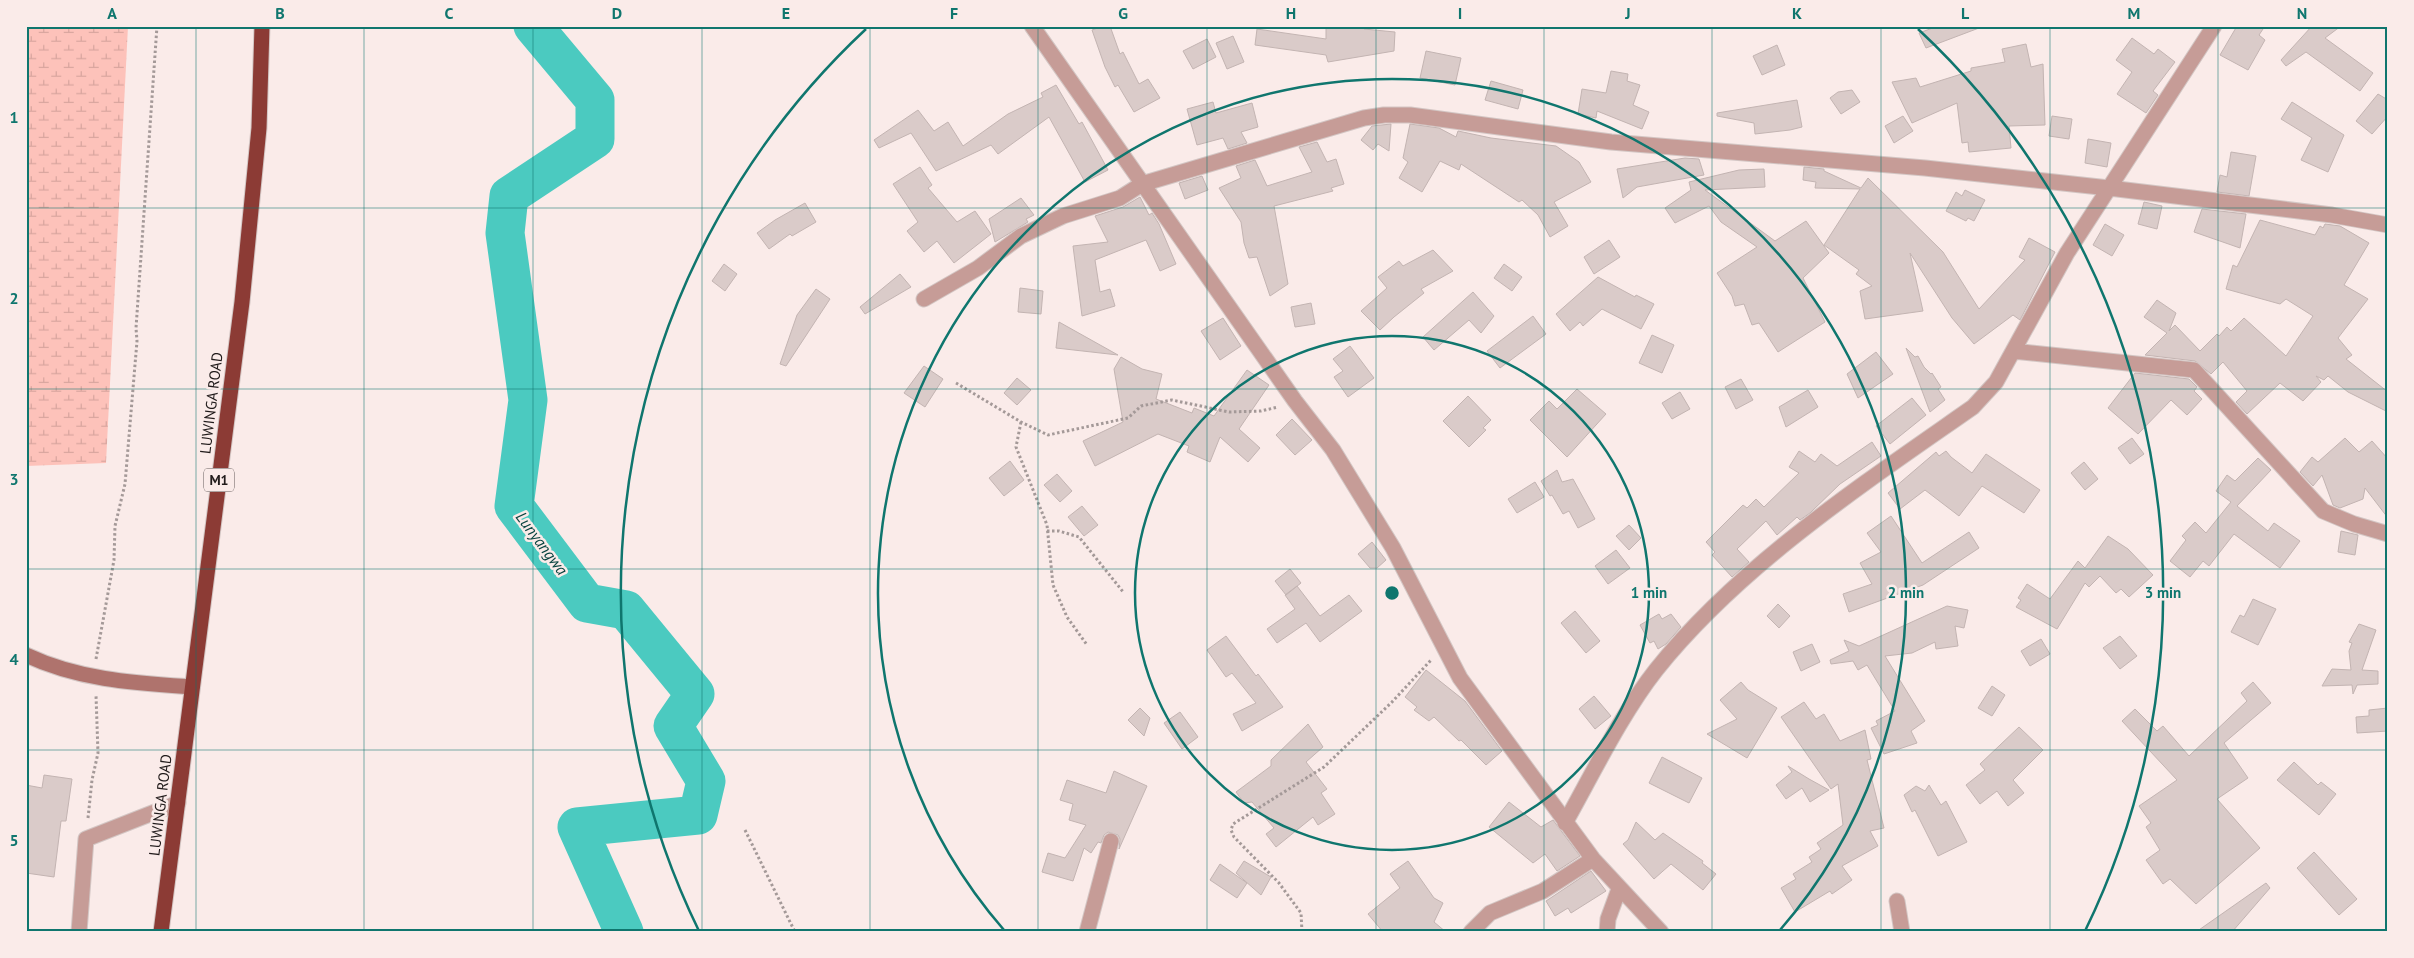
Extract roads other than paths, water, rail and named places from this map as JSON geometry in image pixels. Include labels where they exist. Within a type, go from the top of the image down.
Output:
[{"type":"highway","name":"LUWINGA ROAD","points":[[161,932],[242,302],[259,128],[262,26]]},
{"type":"street","points":[[1032,26],[1295,401],[1334,450],[1393,548],[1460,678],[1592,859],[1661,932]]},
{"type":"street","points":[[1565,823],[1632,705],[1655,670],[1702,619],[1784,544],[1973,407],[1996,382],[2067,253],[2214,26]]},
{"type":"street","points":[[924,299],[978,268],[1021,236],[1063,216],[1120,198],[1142,184],[1264,146],[1384,114],[1410,115],[1611,142],[1925,168],[2110,188],[2332,215],[2388,225]]},
{"type":"street","points":[[2013,351],[2194,370],[2323,511],[2354,524],[2388,534]]},
{"type":"street","points":[[26,655],[51,666],[93,678],[192,687]]},
{"type":"street","points":[[79,932],[86,839],[178,804]]},
{"type":"street","points":[[1087,932],[1111,841]]},
{"type":"street","points":[[1471,932],[1490,913],[1543,891],[1592,859]]},
{"type":"street","points":[[1607,932],[1608,919],[1619,889]]},
{"type":"street","points":[[1897,902],[1902,932]]},
{"type":"waterway","name":"Lunyangwa","points":[[533,26],[595,100],[595,139],[509,196],[505,233],[528,400],[514,506],[587,603],[626,610],[695,694],[673,726],[706,781],[698,815],[577,827],[624,932]]}]
